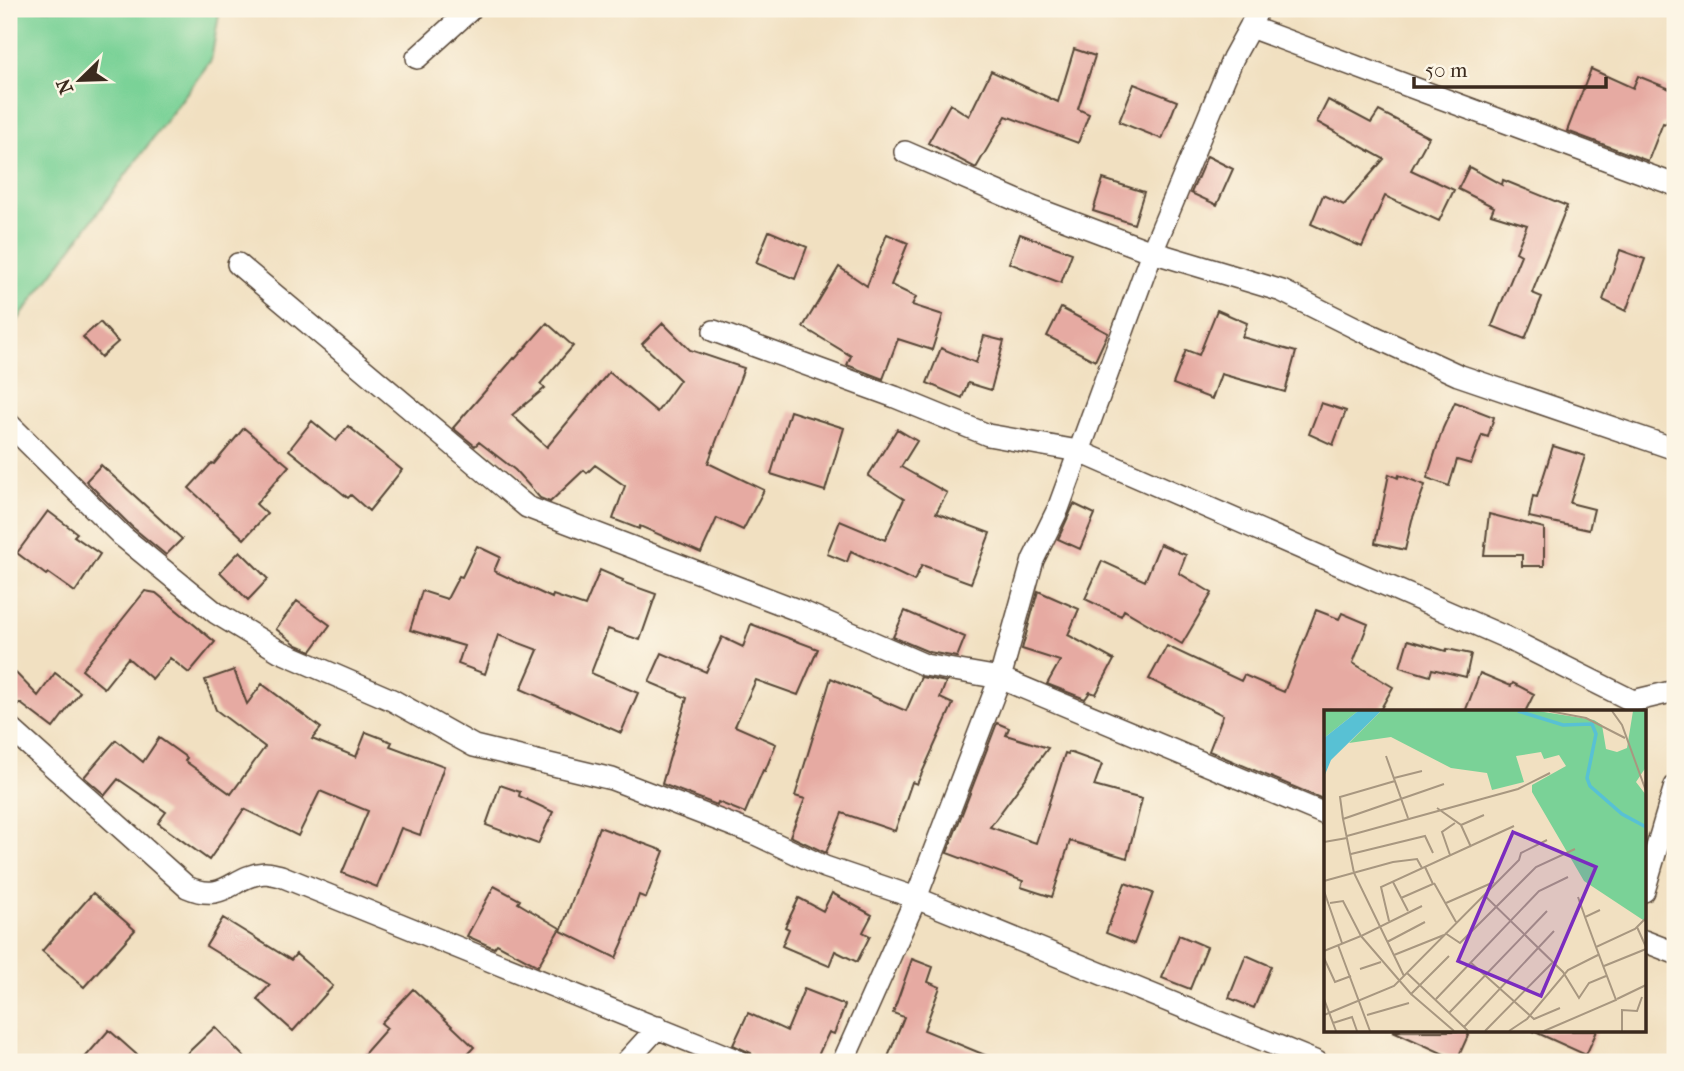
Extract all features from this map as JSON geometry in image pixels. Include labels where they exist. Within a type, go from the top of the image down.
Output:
[{"type":"street","points":[[417,58],[471,9]]},
{"type":"street","points":[[843,1062],[916,898],[1000,678],[1033,560],[1058,509],[1152,252],[1233,58],[1254,18],[1675,185]]},
{"type":"street","points":[[905,152],[1032,207],[1152,252],[1282,291],[1458,375],[1675,449]]},
{"type":"street","points":[[238,264],[527,507],[805,613],[925,665],[1000,678],[1324,814]]},
{"type":"street","points":[[714,331],[895,397],[988,435],[1078,451],[1493,632],[1633,701],[1675,691]]},
{"type":"street","points":[[9,424],[122,536],[216,613],[279,651],[392,700],[474,747],[612,779],[755,834],[825,867],[916,898],[1317,1062]]},
{"type":"street","points":[[9,727],[187,887],[199,893],[215,893],[256,875],[266,873],[281,876],[741,1062]]},
{"type":"street","points":[[1646,884],[1675,786]]},
{"type":"street","points":[[1646,943],[1675,953]]},
{"type":"street","points":[[639,1058],[658,1027]]},
{"type":"green space","points":[[9,9],[220,9],[211,60],[9,332]]},
{"type":"building","points":[[1074,49],[1095,56],[1078,109],[1089,114],[1078,143],[1006,116],[976,168],[928,143],[950,104],[969,116],[991,71],[1058,102]]},
{"type":"building","points":[[1591,69],[1633,88],[1638,76],[1675,91],[1675,101],[1648,161],[1567,131]]},
{"type":"building","points":[[1134,84],[1177,101],[1162,139],[1119,122]]},
{"type":"building","points":[[1328,100],[1371,123],[1379,111],[1429,137],[1411,170],[1454,190],[1439,221],[1385,196],[1362,247],[1311,224],[1323,195],[1344,205],[1384,159],[1317,122]]},
{"type":"building","points":[[1207,156],[1233,169],[1217,205],[1191,193]]},
{"type":"building","points":[[1469,167],[1502,185],[1503,180],[1567,206],[1532,293],[1542,297],[1525,339],[1492,326],[1521,255],[1516,252],[1527,225],[1491,214],[1494,207],[1458,189]]},
{"type":"building","points":[[1103,179],[1144,192],[1134,224],[1093,211]]},
{"type":"building","points":[[769,231],[807,247],[795,279],[756,263]]},
{"type":"building","points":[[887,234],[908,243],[891,285],[916,297],[912,305],[943,315],[932,350],[898,339],[883,379],[847,365],[851,356],[803,327],[839,267],[867,286]]},
{"type":"building","points":[[1020,234],[1072,253],[1061,283],[1009,263]]},
{"type":"building","points":[[1620,250],[1645,259],[1626,311],[1603,300]]},
{"type":"building","points":[[1061,308],[1108,333],[1095,361],[1047,336]]},
{"type":"building","points":[[1217,310],[1247,323],[1242,337],[1296,352],[1285,392],[1221,374],[1212,399],[1173,384],[1186,350],[1199,355]]},
{"type":"building","points":[[100,322],[118,342],[101,357],[83,337]]},
{"type":"building","points":[[547,323],[573,346],[540,384],[545,388],[512,415],[547,447],[609,372],[657,412],[680,380],[642,344],[663,323],[690,350],[744,368],[708,463],[764,490],[743,530],[717,518],[701,553],[640,526],[639,529],[613,519],[625,486],[595,465],[587,473],[584,470],[550,502],[540,498],[515,470],[479,442],[475,446],[453,428]]},
{"type":"building","points":[[984,336],[1004,341],[991,390],[968,383],[962,398],[927,383],[941,348],[976,363]]},
{"type":"building","points":[[1455,402],[1494,417],[1488,437],[1482,435],[1471,464],[1457,460],[1449,486],[1427,478],[1443,428]]},
{"type":"building","points":[[1321,403],[1346,411],[1333,445],[1309,434]]},
{"type":"building","points":[[790,411],[844,428],[825,491],[771,474]]},
{"type":"building","points":[[312,421],[336,441],[348,426],[402,470],[369,511],[351,495],[348,498],[289,450]]},
{"type":"building","points":[[244,428],[289,466],[256,504],[267,514],[244,539],[189,488],[212,463],[214,464]]},
{"type":"building","points":[[897,429],[917,441],[901,467],[947,493],[936,513],[990,533],[971,583],[922,565],[914,581],[851,551],[847,562],[827,554],[840,521],[885,540],[904,499],[868,476]]},
{"type":"building","points":[[1553,446],[1585,456],[1570,503],[1594,509],[1589,530],[1529,517],[1533,496],[1537,497]]},
{"type":"building","points":[[101,465],[182,539],[166,555],[131,526],[86,481]]},
{"type":"building","points":[[1389,474],[1425,485],[1412,520],[1405,550],[1375,543]]},
{"type":"building","points":[[1074,504],[1095,514],[1080,549],[1058,539]]},
{"type":"building","points":[[48,511],[77,533],[74,536],[100,554],[75,592],[17,553]]},
{"type":"building","points":[[1489,514],[1544,528],[1544,566],[1522,566],[1522,555],[1484,555]]},
{"type":"building","points":[[1160,544],[1186,555],[1179,573],[1212,593],[1182,644],[1124,610],[1121,616],[1085,599],[1102,561],[1145,581]]},
{"type":"building","points":[[477,546],[500,557],[494,571],[552,598],[553,595],[585,606],[600,570],[623,580],[622,582],[656,594],[640,640],[608,629],[591,673],[638,693],[621,733],[521,689],[538,650],[498,635],[485,674],[458,664],[464,646],[410,630],[422,591],[447,599],[459,576],[462,577]]},
{"type":"building","points":[[240,551],[268,579],[248,600],[220,572]]},
{"type":"building","points":[[145,591],[156,593],[215,642],[189,673],[170,658],[152,679],[128,658],[104,688],[82,670]]},
{"type":"building","points":[[1038,591],[1079,609],[1068,635],[1114,660],[1096,694],[1090,692],[1085,699],[1047,684],[1060,661],[1022,649]]},
{"type":"building","points":[[297,601],[330,625],[311,651],[297,645],[276,629]]},
{"type":"building","points":[[1316,610],[1339,619],[1342,613],[1368,624],[1353,663],[1393,687],[1380,710],[1324,710],[1324,800],[1209,751],[1223,715],[1149,679],[1167,646],[1241,681],[1244,675],[1284,692]]},
{"type":"building","points":[[905,611],[965,637],[957,657],[929,652],[893,637]]},
{"type":"building","points":[[751,624],[818,649],[798,695],[756,680],[735,726],[776,744],[745,813],[662,784],[687,698],[649,682],[662,653],[706,672],[722,637],[743,647]]},
{"type":"building","points":[[1408,640],[1446,651],[1447,649],[1471,654],[1466,677],[1432,669],[1430,676],[1400,667]]},
{"type":"building","points":[[9,666],[38,696],[55,673],[80,692],[53,728],[20,703],[9,714]]},
{"type":"building","points":[[234,670],[247,704],[262,684],[321,728],[312,739],[356,757],[366,732],[392,742],[390,746],[444,766],[420,835],[401,828],[377,887],[342,873],[368,811],[320,791],[298,836],[244,809],[209,860],[158,823],[166,812],[118,779],[105,795],[84,777],[116,740],[143,762],[159,738],[187,758],[185,761],[231,794],[265,747],[216,710],[205,680]]},
{"type":"building","points":[[1480,673],[1511,686],[1513,683],[1534,694],[1526,710],[1466,710]]},
{"type":"building","points":[[921,677],[946,682],[940,698],[953,704],[917,784],[912,782],[895,831],[842,813],[826,853],[790,836],[805,799],[795,796],[831,678],[906,711]]},
{"type":"building","points":[[997,723],[1009,728],[1006,735],[1048,748],[990,827],[1036,843],[1065,753],[1069,752],[1102,764],[1094,786],[1142,799],[1127,858],[1070,841],[1052,897],[1021,887],[1023,881],[947,853]]},
{"type":"building","points":[[500,785],[520,792],[519,796],[553,812],[538,844],[486,825]]},
{"type":"building","points":[[599,827],[664,851],[646,898],[639,895],[616,958],[561,931]]},
{"type":"building","points":[[1125,883],[1153,893],[1134,944],[1106,933]]},
{"type":"building","points":[[494,886],[520,900],[518,903],[560,928],[538,966],[497,944],[494,948],[467,936]]},
{"type":"building","points":[[93,893],[135,930],[84,987],[42,951]]},
{"type":"building","points":[[832,893],[872,915],[863,932],[870,936],[857,962],[835,951],[829,966],[782,946],[789,929],[785,927],[799,898],[823,911]]},
{"type":"building","points":[[223,918],[291,960],[296,954],[333,986],[293,1031],[257,999],[270,985],[206,946]]},
{"type":"building","points":[[1179,935],[1207,947],[1190,989],[1162,978]]},
{"type":"building","points":[[1246,955],[1271,966],[1254,1008],[1229,998]]},
{"type":"building","points":[[912,959],[933,967],[928,982],[940,987],[924,1030],[1002,1062],[901,1062],[888,1057],[904,1017],[893,1013]]},
{"type":"building","points":[[413,989],[474,1047],[460,1062],[357,1062],[387,1028],[381,1023]]},
{"type":"building","points":[[804,989],[845,1005],[834,1034],[829,1032],[815,1062],[754,1062],[751,1053],[733,1045],[748,1013],[787,1031]]},
{"type":"building","points":[[215,1027],[249,1062],[178,1062]]},
{"type":"building","points":[[109,1030],[145,1062],[81,1062]]},
{"type":"building","points":[[1395,1032],[1470,1032],[1457,1060]]},
{"type":"building","points":[[1535,1032],[1597,1032],[1586,1055]]}]
